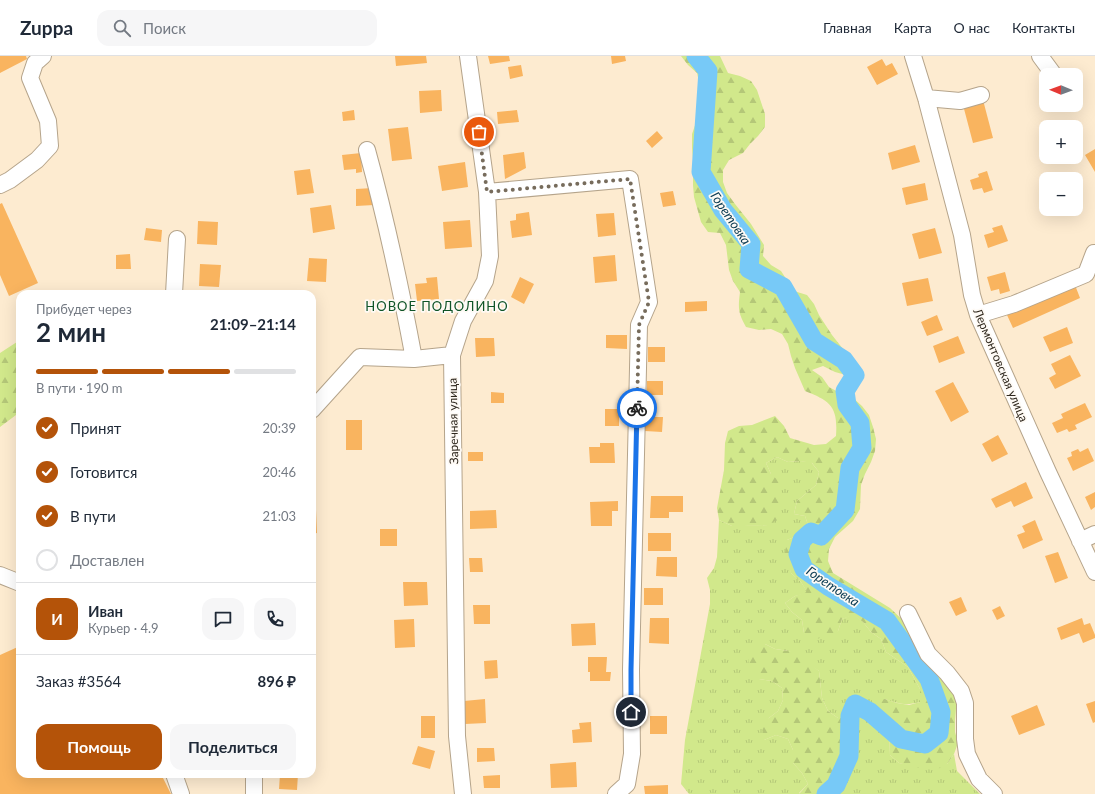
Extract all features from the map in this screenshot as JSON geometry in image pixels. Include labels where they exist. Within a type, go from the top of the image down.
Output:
[{"type":"street","points":[[0,185],[10,180],[37,160],[50,146],[48,121],[30,78],[35,63],[43,56]]},
{"type":"street","name":"Заречная улица","points":[[463,794],[457,736],[452,355],[463,321],[484,280],[490,256],[487,192],[468,56]]},
{"type":"street","name":"Лермонтовская улица","points":[[912,56],[926,98],[962,235],[972,295],[978,315],[1048,472],[1095,572]]},
{"type":"street","points":[[1040,56],[1049,68]]},
{"type":"street","points":[[926,98],[960,101],[981,95]]},
{"type":"street","points":[[367,150],[396,266],[414,359]]},
{"type":"street","points":[[487,192],[630,179],[649,302],[639,325],[631,670],[632,754],[627,784],[616,794]]},
{"type":"street","points":[[174,290],[177,239]]},
{"type":"street","points":[[978,315],[1014,304],[1086,274],[1095,253]]},
{"type":"street","points":[[316,406],[360,357],[414,359],[452,355]]},
{"type":"street","points":[[1080,541],[1095,534]]},
{"type":"street","points":[[0,575],[16,581]]},
{"type":"street","points":[[908,613],[928,654],[947,673],[961,692],[966,703],[965,739],[967,754],[979,779],[994,794]]},
{"type":"street","points":[[175,778],[181,794]]},
{"type":"street","points":[[254,778],[254,794]]},
{"type":"green space","points":[[681,56],[720,56],[728,73],[751,81],[757,90],[765,114],[765,127],[743,153],[729,160],[723,170],[723,182],[727,193],[751,224],[764,245],[763,256],[771,265],[781,271],[794,291],[807,295],[832,335],[847,354],[852,364],[846,375],[835,372],[823,366],[812,370],[822,377],[829,387],[852,397],[862,406],[869,415],[876,439],[875,451],[861,485],[860,509],[853,521],[835,537],[829,549],[828,561],[833,573],[890,608],[910,627],[925,662],[933,671],[954,685],[957,697],[955,732],[958,743],[954,754],[947,764],[936,770],[923,769],[899,763],[890,755],[889,730],[880,722],[869,716],[872,700],[885,699],[909,705],[920,702],[920,689],[908,667],[886,652],[881,639],[871,632],[863,622],[854,615],[842,619],[833,642],[822,637],[810,642],[804,633],[802,620],[792,612],[785,603],[795,596],[807,592],[801,582],[791,573],[785,553],[787,540],[799,535],[809,528],[805,516],[794,514],[797,501],[816,485],[819,472],[812,463],[800,461],[788,462],[777,457],[766,463],[771,474],[780,482],[782,494],[779,519],[768,525],[744,526],[732,526],[719,520],[717,508],[724,470],[725,443],[728,431],[739,426],[752,425],[775,416],[784,426],[790,438],[814,445],[826,444],[836,436],[836,418],[831,406],[827,402],[805,391],[795,368],[788,344],[782,334],[771,329],[759,330],[746,327],[741,318],[739,306],[740,292],[733,281],[729,270],[726,245],[720,233],[708,232],[701,222],[694,197],[692,134],[700,111],[700,86],[697,73]]},
{"type":"green space","points":[[16,343],[16,415],[0,427],[0,353]]},
{"type":"green space","points":[[777,457],[788,462],[811,462],[819,472],[816,485],[797,501],[794,514],[805,516],[809,528],[799,535],[787,540],[791,573],[801,582],[808,593],[795,596],[785,603],[792,612],[802,620],[804,633],[822,637],[838,631],[842,619],[854,614],[871,632],[881,639],[886,652],[908,667],[920,689],[920,702],[902,704],[885,699],[870,716],[889,730],[890,755],[899,763],[911,765],[947,764],[954,754],[957,771],[980,794],[822,794],[830,784],[842,780],[838,718],[828,711],[822,698],[819,671],[789,651],[775,649],[765,644],[759,679],[772,681],[782,688],[783,700],[778,711],[769,718],[764,740],[776,735],[788,739],[793,750],[793,763],[802,773],[808,784],[799,793],[800,794],[689,794],[681,784],[685,740],[710,604],[710,590],[707,578],[714,568],[717,557],[719,520],[732,526],[768,525],[771,474],[766,463]]},
{"type":"green space","points":[[765,644],[775,649],[789,651],[800,655],[819,671],[822,698],[828,711],[838,718],[857,719],[855,759],[851,770],[842,780],[829,784],[822,794],[799,794],[808,784],[802,773],[793,763],[793,750],[788,739],[776,735],[764,740],[762,728],[769,718],[778,711],[783,700],[782,688],[772,681],[759,679],[750,669],[748,657],[752,646]]},
{"type":"building","points":[[0,56],[26,56],[27,59],[0,73]]},
{"type":"building","points":[[395,56],[426,56],[427,63],[396,66]]},
{"type":"building","points":[[488,56],[509,56],[510,61],[490,64]]},
{"type":"building","points":[[611,56],[625,56],[626,61],[612,64]]},
{"type":"building","points":[[882,59],[886,66],[892,63],[898,74],[877,85],[867,67]]},
{"type":"building","points":[[521,65],[523,76],[510,79],[508,67]]},
{"type":"building","points":[[441,90],[442,111],[420,113],[419,91]]},
{"type":"building","points":[[983,100],[993,138],[973,143],[963,105]]},
{"type":"building","points":[[354,110],[355,120],[343,121],[342,112]]},
{"type":"building","points":[[517,110],[519,122],[498,124],[497,112]]},
{"type":"building","points":[[408,127],[412,159],[392,161],[388,129]]},
{"type":"building","points":[[657,131],[663,138],[652,148],[646,141]]},
{"type":"building","points":[[915,145],[920,162],[892,170],[888,153]]},
{"type":"building","points":[[1095,149],[1095,172],[1085,155]]},
{"type":"building","points":[[524,152],[526,168],[505,179],[503,155]]},
{"type":"building","points":[[361,153],[362,172],[356,173],[356,169],[344,170],[342,155]]},
{"type":"building","points":[[465,162],[468,187],[442,191],[438,166]]},
{"type":"building","points":[[310,169],[314,193],[297,195],[294,171]]},
{"type":"building","points":[[987,171],[993,190],[984,193],[982,188],[973,190],[970,180],[979,177],[978,174]]},
{"type":"building","points":[[925,183],[928,200],[906,205],[902,188]]},
{"type":"building","points":[[373,188],[374,205],[356,206],[356,189]]},
{"type":"building","points":[[673,191],[676,205],[663,207],[660,193]]},
{"type":"building","points":[[2,203],[38,283],[22,290],[16,290],[16,293],[9,296],[0,275],[0,204]]},
{"type":"building","points":[[331,205],[335,229],[313,233],[310,208]]},
{"type":"building","points":[[529,212],[532,235],[512,238],[510,221],[516,220],[516,214]]},
{"type":"building","points":[[614,213],[616,235],[598,237],[596,214]]},
{"type":"building","points":[[470,220],[472,247],[445,249],[443,222]]},
{"type":"building","points":[[198,221],[218,222],[217,245],[197,244]]},
{"type":"building","points":[[1002,225],[1008,241],[988,248],[984,235],[994,232],[992,228]]},
{"type":"building","points":[[146,228],[162,230],[161,242],[144,240]]},
{"type":"building","points":[[935,228],[942,253],[919,259],[912,234]]},
{"type":"building","points":[[130,254],[131,269],[116,269],[116,255]]},
{"type":"building","points":[[615,255],[617,281],[595,283],[593,257]]},
{"type":"building","points":[[309,258],[327,259],[326,282],[307,281]]},
{"type":"building","points":[[200,264],[221,265],[219,287],[199,286]]},
{"type":"building","points":[[1005,272],[1010,291],[1000,294],[999,289],[991,291],[987,277]]},
{"type":"building","points":[[437,277],[439,299],[417,301],[415,284],[427,283],[426,278]]},
{"type":"building","points":[[520,277],[534,284],[524,304],[511,297]]},
{"type":"building","points":[[928,278],[933,301],[907,306],[902,283]]},
{"type":"building","points":[[1075,285],[1080,298],[1013,328],[1007,315]]},
{"type":"building","points":[[707,301],[707,311],[685,312],[685,302]]},
{"type":"building","points":[[937,315],[943,330],[927,336],[921,322]]},
{"type":"building","points":[[1067,327],[1073,343],[1050,352],[1043,337]]},
{"type":"building","points":[[606,335],[627,335],[627,349],[606,348]]},
{"type":"building","points":[[958,336],[965,353],[939,363],[933,346]]},
{"type":"building","points":[[475,338],[494,338],[495,356],[476,357]]},
{"type":"building","points":[[648,347],[665,347],[665,362],[648,362]]},
{"type":"building","points":[[1070,355],[1081,376],[1055,389],[1049,378],[1056,374],[1051,364]]},
{"type":"building","points":[[647,381],[663,381],[663,395],[647,395]]},
{"type":"building","points":[[953,382],[969,412],[951,422],[935,391]]},
{"type":"building","points":[[491,392],[504,393],[504,403],[491,403]]},
{"type":"building","points":[[1085,403],[1092,417],[1075,425],[1077,429],[1069,432],[1067,429],[1057,433],[1052,423],[1063,418],[1061,414]]},
{"type":"building","points":[[605,409],[619,409],[619,426],[605,426]]},
{"type":"building","points":[[645,417],[663,417],[662,432],[645,431]]},
{"type":"building","points":[[346,420],[362,420],[362,450],[346,450]]},
{"type":"building","points":[[998,435],[1008,454],[992,462],[982,444]]},
{"type":"building","points":[[600,443],[614,443],[615,463],[590,463],[589,447],[600,447]]},
{"type":"building","points":[[1088,448],[1094,461],[1073,471],[1067,458],[1072,456],[1071,452],[1078,449],[1080,452]]},
{"type":"building","points":[[468,452],[483,452],[483,461],[468,461]]},
{"type":"building","points":[[1026,482],[1033,498],[1014,507],[1011,501],[996,508],[991,499]]},
{"type":"building","points":[[1095,492],[1095,507],[1091,510],[1085,497]]},
{"type":"building","points":[[651,496],[683,496],[683,512],[669,512],[669,518],[650,518]]},
{"type":"building","points":[[618,501],[618,511],[612,511],[612,526],[591,526],[590,502]]},
{"type":"building","points":[[316,510],[317,533],[316,533]]},
{"type":"building","points":[[496,510],[497,528],[470,529],[470,511]]},
{"type":"building","points":[[1035,520],[1043,540],[1023,549],[1017,535],[1025,532],[1022,526]]},
{"type":"building","points":[[380,529],[397,529],[397,546],[380,546]]},
{"type":"building","points":[[648,533],[671,533],[671,551],[648,551]]},
{"type":"building","points":[[1058,552],[1068,578],[1055,583],[1045,556]]},
{"type":"building","points":[[657,557],[677,557],[677,577],[656,576]]},
{"type":"building","points":[[469,558],[482,558],[483,572],[470,572]]},
{"type":"building","points":[[403,582],[427,582],[428,605],[404,606]]},
{"type":"building","points":[[644,588],[663,588],[663,605],[644,605]]},
{"type":"building","points":[[961,597],[967,611],[956,616],[949,602]]},
{"type":"building","points":[[473,605],[490,605],[490,624],[474,624]]},
{"type":"building","points":[[1000,606],[1005,616],[997,620],[992,610]]},
{"type":"building","points":[[650,618],[669,618],[669,644],[649,643]]},
{"type":"building","points":[[1082,618],[1084,625],[1090,623],[1095,638],[1083,643],[1079,633],[1061,640],[1057,628]]},
{"type":"building","points":[[414,619],[415,647],[395,648],[394,620]]},
{"type":"building","points":[[595,623],[596,645],[572,646],[571,624]]},
{"type":"building","points":[[16,648],[16,778],[163,778],[171,794],[0,794],[0,655]]},
{"type":"building","points":[[588,657],[607,657],[606,672],[611,672],[610,681],[590,681],[590,672],[588,672]]},
{"type":"building","points":[[497,660],[498,678],[485,679],[484,661]]},
{"type":"building","points":[[485,699],[486,723],[465,724],[464,701]]},
{"type":"building","points":[[1095,701],[1095,722],[1093,723],[1086,704]]},
{"type":"building","points":[[1037,705],[1045,725],[1019,735],[1011,716]]},
{"type":"building","points":[[421,716],[435,716],[435,738],[421,738]]},
{"type":"building","points":[[650,716],[667,716],[667,734],[650,734]]},
{"type":"building","points":[[591,722],[592,742],[573,743],[572,730],[580,729],[579,723]]},
{"type":"building","points":[[418,746],[435,751],[430,769],[412,764]]},
{"type":"building","points":[[477,748],[494,748],[495,761],[477,762]]},
{"type":"building","points":[[576,762],[577,787],[551,788],[550,764]]},
{"type":"building","points":[[500,775],[500,788],[484,788],[483,776]]},
{"type":"building","points":[[280,778],[298,778],[297,790],[279,789]]},
{"type":"building","points":[[668,785],[668,794],[645,794],[644,786]]},
{"type":"waterway","name":"Горетовка","points":[[696,56],[708,71],[701,172],[723,210],[751,244],[749,269],[783,287],[814,341],[844,360],[855,375],[845,391],[847,405],[860,423],[862,448],[850,468],[845,510],[821,536],[811,532],[802,540],[798,554],[804,569],[828,586],[887,621],[929,679],[941,712],[939,733],[925,744],[901,739],[870,712],[855,704],[850,716],[849,756],[836,785],[826,794]]},
{"type":"way so far","points":[[479,132],[487,192],[630,179],[649,302],[639,325],[637,408]]},
{"type":"district","name":"НОВОЕ ПОДОЛИНО","points":[[437,306]]},
{"type":"route","points":[[631,712],[637,408]]}]
